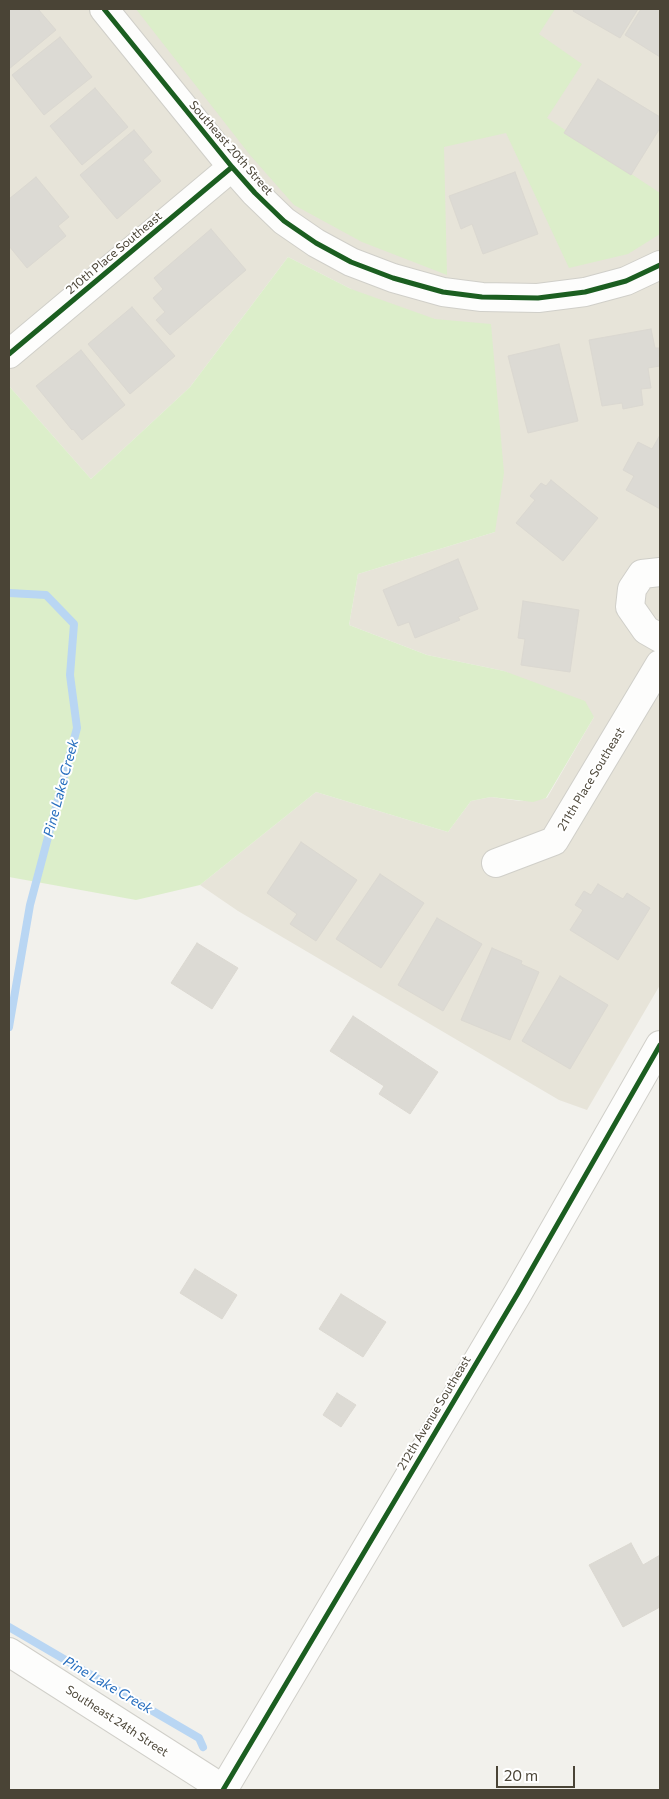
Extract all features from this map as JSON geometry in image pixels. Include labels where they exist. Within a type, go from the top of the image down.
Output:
[{"type":"street","name":"Southeast 20th Street","points":[[104,9],[232,167],[284,221],[351,262],[393,278],[443,292],[482,297],[538,298],[575,293],[626,282],[660,265]]},
{"type":"street","name":"210th Place Southeast","points":[[9,354],[232,167]]},
{"type":"street","points":[[660,572],[642,574],[632,589],[630,606],[646,630],[660,638]]},
{"type":"street","name":"211th Place Southeast","points":[[496,863],[554,841],[660,664]]},
{"type":"street","name":"212th Avenue Southeast","points":[[224,1790],[518,1293],[660,1045]]},
{"type":"street","name":"Southeast 24th Street","points":[[9,1652],[224,1790]]},
{"type":"shaded area","points":[[9,9],[660,9],[660,985],[587,1110],[559,1100],[238,911],[200,885],[316,792],[448,832],[471,801],[491,797],[520,801],[547,798],[594,717],[504,671],[427,655],[349,625],[358,574],[495,532],[351,289],[288,257],[190,387],[91,479],[9,386]]},
{"type":"green space","points":[[136,9],[555,9],[539,34],[582,64],[547,118],[660,193],[660,234],[628,254],[569,268],[506,133],[444,147],[447,275],[362,242],[294,205],[250,155]]},
{"type":"green space","points":[[288,257],[351,289],[435,319],[491,324],[504,473],[495,532],[358,574],[349,625],[427,655],[504,671],[585,701],[594,717],[546,798],[533,802],[491,797],[471,801],[448,832],[316,792],[200,885],[136,900],[9,877],[9,386],[91,479],[190,387]]},
{"type":"building","points":[[9,9],[38,9],[56,30],[9,69]]},
{"type":"building","points":[[574,9],[638,9],[620,38],[573,11]]},
{"type":"building","points":[[641,9],[660,9],[660,57],[625,35]]},
{"type":"building","points":[[60,37],[92,77],[44,115],[12,75]]},
{"type":"building","points":[[598,79],[660,117],[660,128],[631,175],[564,133]]},
{"type":"building","points":[[95,88],[128,127],[82,165],[50,126]]},
{"type":"building","points":[[134,130],[152,152],[143,160],[161,181],[117,219],[80,175]]},
{"type":"building","points":[[515,172],[538,234],[483,254],[472,224],[461,229],[449,196]]},
{"type":"building","points":[[36,177],[69,217],[58,226],[66,236],[27,268],[9,246],[9,199]]},
{"type":"building","points":[[211,229],[246,270],[170,335],[156,320],[165,312],[153,298],[163,289],[154,278]]},
{"type":"building","points":[[132,307],[175,356],[130,394],[88,344]]},
{"type":"building","points":[[651,329],[655,348],[659,348],[660,366],[648,368],[651,388],[641,389],[643,405],[623,409],[622,403],[602,406],[589,340]]},
{"type":"building","points":[[559,344],[578,421],[528,433],[508,356]]},
{"type":"building","points":[[81,350],[125,405],[82,440],[36,386]]},
{"type":"building","points":[[660,435],[660,509],[626,490],[634,476],[623,470],[638,442],[652,449]]},
{"type":"building","points":[[551,480],[598,518],[563,561],[516,523],[535,500],[530,496],[541,483],[546,486]]},
{"type":"building","points":[[458,559],[478,609],[458,617],[460,620],[415,638],[409,622],[398,626],[383,590]]},
{"type":"building","points":[[523,601],[579,610],[570,672],[521,665],[525,639],[518,638]]},
{"type":"building","points":[[301,842],[357,880],[316,941],[290,924],[297,914],[267,893]]},
{"type":"building","points":[[380,874],[424,903],[381,968],[336,939]]},
{"type":"building","points":[[598,884],[623,899],[627,893],[650,908],[618,960],[570,930],[583,910],[575,905],[584,891],[591,895]]},
{"type":"building","points":[[437,918],[482,944],[443,1011],[398,985]]},
{"type":"building","points":[[197,943],[238,968],[212,1009],[171,983]]},
{"type":"building","points":[[492,948],[522,961],[521,964],[539,972],[510,1040],[461,1020]]},
{"type":"building","points":[[560,976],[608,1005],[570,1069],[522,1041]]},
{"type":"building","points":[[353,1016],[438,1072],[410,1114],[379,1094],[384,1086],[330,1051]]},
{"type":"building","points":[[195,1269],[237,1295],[222,1319],[180,1293]]},
{"type":"building","points":[[341,1294],[386,1322],[363,1357],[319,1329]]},
{"type":"building","points":[[337,1393],[356,1405],[341,1427],[323,1415]]},
{"type":"building","points":[[631,1543],[643,1565],[660,1555],[660,1607],[623,1627],[589,1565]]},
{"type":"waterway","name":"Pine Lake Creek","points":[[9,593],[46,595],[74,624],[70,675],[77,728],[30,905],[9,1027]]},
{"type":"waterway","name":"Pine Lake Creek","points":[[9,1627],[199,1738],[203,1747]]},
{"type":"cycle path","points":[[104,9],[255,193],[284,221],[316,243],[351,262],[393,278],[443,292],[482,297],[538,298],[585,292],[626,281],[660,265]]},
{"type":"cycle path","points":[[9,354],[232,167]]},
{"type":"cycle path","points":[[223,1790],[518,1293],[660,1045]]}]
